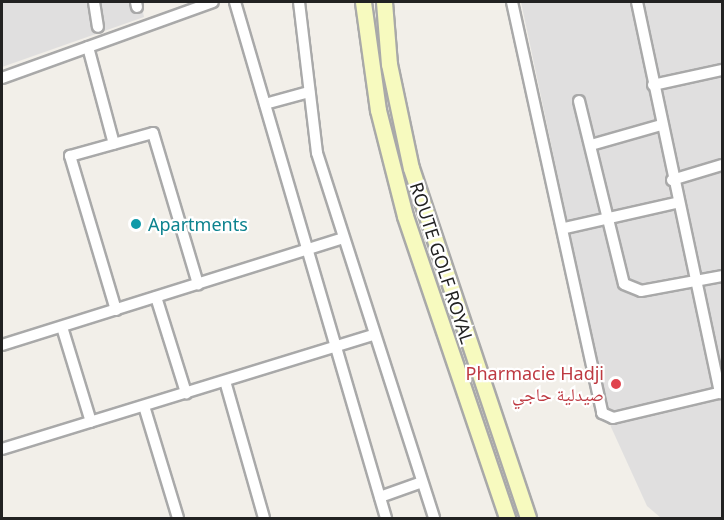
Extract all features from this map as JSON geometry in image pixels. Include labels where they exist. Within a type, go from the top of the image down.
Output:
[{"type":"street","points":[[94,2],[98,27]]},
{"type":"street","points":[[2,78],[213,2]]},
{"type":"street","points":[[235,2],[386,519]]},
{"type":"street","points":[[299,2],[317,153],[419,483],[434,519]]},
{"type":"street","name":"ROUTE GOLF ROYAL","points":[[363,2],[378,110],[405,216],[507,519]]},
{"type":"street","name":"ROUTE GOLF ROYAL","points":[[384,2],[411,168],[528,519]]},
{"type":"street","points":[[512,2],[565,228],[602,413],[613,418],[721,393],[676,203],[636,2]]},
{"type":"street","points":[[88,47],[114,144]]},
{"type":"street","points":[[653,85],[723,70]]},
{"type":"street","points":[[265,104],[309,92]]},
{"type":"street","points":[[579,101],[609,219],[617,270],[628,287],[641,291],[723,276]]},
{"type":"street","points":[[591,145],[661,125]]},
{"type":"street","points":[[116,310],[69,156],[153,134],[198,284]]},
{"type":"street","points":[[672,180],[723,165]]},
{"type":"street","points":[[565,228],[676,203]]},
{"type":"street","points":[[2,345],[343,238]]},
{"type":"street","points":[[156,297],[186,393]]},
{"type":"street","points":[[62,327],[91,422]]},
{"type":"street","points":[[2,449],[373,334]]},
{"type":"street","points":[[225,381],[264,519]]},
{"type":"street","points":[[144,406],[178,519]]},
{"type":"street","points":[[380,497],[419,483]]},
{"type":"shaded area","points":[[2,2],[141,2],[144,17],[2,67]]},
{"type":"shaded area","points":[[521,2],[722,2],[722,518],[661,518],[647,506],[611,427]]},
{"type":"place","name":"Apartments","points":[[136,224]]},
{"type":"place","name":"Pharmacie Hadji صيدلية حاجي","points":[[616,384]]}]
